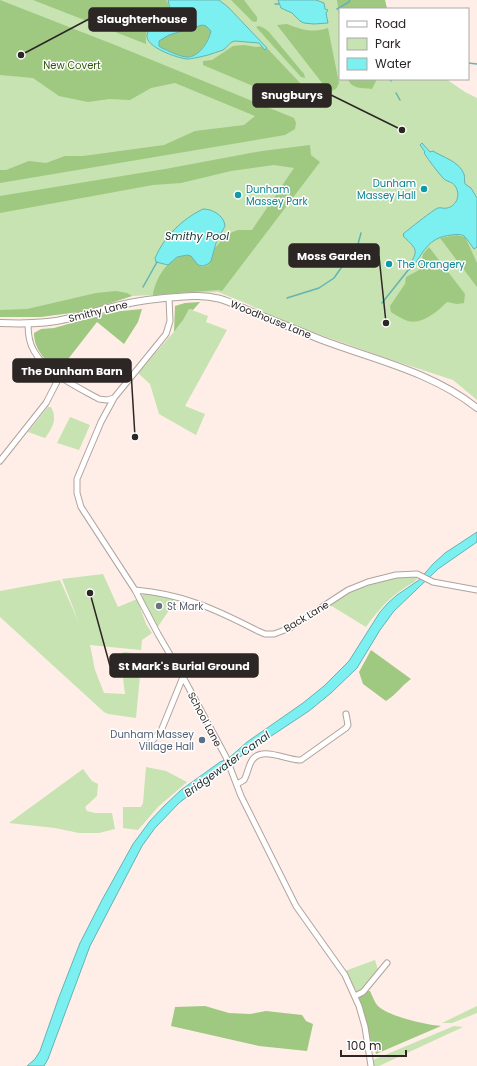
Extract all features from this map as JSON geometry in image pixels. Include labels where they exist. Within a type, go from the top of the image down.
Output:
[{"type":"main road","name":"Woodhouse Lane","points":[[169,298],[196,296],[220,298],[246,310],[325,341],[384,360],[432,380],[462,396],[477,408]]},
{"type":"main road","name":"Smithy Lane","points":[[0,323],[28,324],[66,319],[126,304],[169,298]]},
{"type":"street","points":[[28,324],[33,350],[40,359],[60,376],[99,399],[107,400],[114,398],[166,334],[170,321],[169,298]]},
{"type":"street","points":[[0,462],[43,408],[60,376]]},
{"type":"street","name":"School Lane","points":[[114,398],[106,412],[79,472],[77,479],[77,493],[81,506],[134,590],[183,677],[226,757],[242,796],[296,906],[345,975],[355,996],[365,1027],[371,1066]]},
{"type":"street","points":[[99,399],[106,412]]},
{"type":"street","name":"Back Lane","points":[[134,590],[158,593],[199,603],[258,631],[266,634],[274,634],[290,628],[355,586],[396,575],[421,575],[431,581],[477,590]]},
{"type":"street","points":[[151,742],[161,731],[183,677]]},
{"type":"street","points":[[237,784],[244,780],[251,761],[260,755],[272,753],[301,760],[346,728],[348,725],[346,714]]},
{"type":"street","points":[[355,996],[362,992],[387,963]]},
{"type":"green space","name":"Dunham Massey Park","points":[[0,0],[385,0],[387,8],[339,8],[339,80],[447,80],[477,98],[477,400],[453,380],[281,321],[248,304],[218,292],[132,296],[86,311],[40,317],[0,317]]},
{"type":"green space","name":"New Covert","points":[[0,0],[294,118],[296,123],[295,129],[285,135],[0,183],[0,170],[6,170],[29,161],[46,163],[65,156],[83,156],[164,145],[195,131],[244,125],[255,116],[175,83],[151,88],[130,100],[109,99],[88,102],[59,96],[33,78],[0,75]]},
{"type":"green space","points":[[33,0],[166,0],[169,6],[169,13],[165,19],[154,24],[148,29],[146,34],[146,44]]},
{"type":"green space","points":[[231,0],[244,0],[257,17],[257,21],[252,21]]},
{"type":"green space","points":[[337,0],[385,0],[387,8],[339,8],[339,14]]},
{"type":"green space","points":[[287,24],[307,30],[328,28],[339,83],[336,89],[331,91],[326,88],[277,25]]},
{"type":"green space","points":[[202,25],[206,26],[211,31],[208,39],[199,52],[191,57],[174,53],[159,46],[159,41],[169,35]]},
{"type":"green space","points":[[259,26],[269,32],[304,74],[305,78],[301,77],[256,27]]},
{"type":"green space","points":[[244,45],[256,47],[265,46],[301,84],[316,96],[315,102],[309,107],[301,106],[203,65],[203,61],[212,60],[233,46]]},
{"type":"green space","points":[[349,80],[376,80],[372,89],[361,88],[352,85]]},
{"type":"green space","points":[[310,145],[311,155],[320,162],[222,291],[218,290],[153,295],[154,288],[161,274],[171,262],[177,258],[191,256],[198,265],[202,267],[208,265],[211,261],[215,248],[227,234],[238,230],[252,230],[294,168],[274,165],[231,171],[181,183],[153,185],[0,213],[0,196],[165,169],[262,151]]},
{"type":"green space","points":[[457,235],[465,237],[477,263],[477,287],[440,238]]},
{"type":"green space","points":[[429,247],[465,294],[464,303],[457,304],[447,302],[424,319],[413,322],[408,321],[391,312],[390,306],[405,284],[406,277],[419,270],[423,254]]},
{"type":"green space","points":[[116,291],[127,293],[132,296],[86,311],[40,317],[0,317],[0,310],[27,309],[96,293]]},
{"type":"green space","points":[[200,302],[193,310],[189,309],[174,332],[175,306],[185,303]]},
{"type":"green space","points":[[142,309],[138,322],[124,344],[97,322],[58,372],[45,359],[36,345],[34,333],[41,329],[54,328],[111,312]]},
{"type":"green space","points":[[189,309],[208,316],[206,322],[227,330],[185,406],[205,414],[196,435],[159,414],[150,384],[138,373],[179,326]]},
{"type":"green space","points":[[48,407],[51,407],[53,411],[54,420],[50,431],[45,438],[28,432]]},
{"type":"green space","points":[[70,417],[90,425],[79,450],[57,443]]},
{"type":"green space","points":[[103,574],[118,607],[137,599],[146,624],[152,633],[142,640],[141,650],[90,645],[95,670],[104,693],[125,694],[120,654],[124,652],[142,654],[136,718],[108,714],[104,712],[0,617],[0,591],[60,580],[79,623],[62,579]]},
{"type":"green space","points":[[417,576],[417,579],[414,582],[387,602],[366,627],[330,605],[358,587],[366,584],[391,578]]},
{"type":"green space","points":[[145,593],[176,600],[157,628],[141,596]]},
{"type":"green space","points":[[371,650],[411,679],[386,701],[363,684],[359,672]]},
{"type":"green space","points":[[146,767],[166,771],[187,782],[158,807],[138,830],[123,828],[123,807],[141,807],[143,803]]},
{"type":"green space","points":[[83,769],[92,781],[98,784],[97,796],[85,807],[87,811],[95,813],[112,813],[115,829],[99,833],[79,833],[55,828],[9,823]]},
{"type":"green space","points":[[375,960],[378,970],[362,989],[357,992],[345,971]]},
{"type":"green space","points":[[370,991],[377,1005],[389,1013],[417,1022],[441,1026],[376,1054],[374,1046],[370,1044],[367,1024],[358,997],[364,995]]},
{"type":"green space","points":[[205,1006],[229,1013],[250,1014],[266,1011],[302,1015],[306,1021],[313,1024],[307,1051],[259,1046],[171,1026],[175,1007]]},
{"type":"green space","points":[[477,1006],[477,1013],[452,1023],[442,1023]]},
{"type":"green space","points":[[454,1026],[463,1027],[379,1066],[373,1066],[373,1060]]},
{"type":"water","points":[[168,0],[219,0],[228,7],[267,48],[265,50],[259,43],[235,41],[231,42],[223,50],[208,55],[187,59],[176,57],[156,48],[151,44],[147,35],[148,31],[153,26],[168,18],[171,13]],"holes":[[[202,25],[206,26],[211,31],[206,44],[199,52],[191,57],[174,53],[159,46],[159,41],[169,35]]]},
{"type":"water","points":[[278,0],[316,0],[324,3],[325,9],[328,10],[326,13],[328,23],[304,23],[292,13],[281,8]]},
{"type":"water","points":[[422,143],[430,152],[433,151],[450,160],[462,170],[465,184],[471,188],[477,198],[477,247],[474,249],[464,236],[461,235],[455,234],[444,236],[431,242],[410,270],[407,268],[414,258],[415,251],[403,234],[436,209],[447,208],[453,205],[458,196],[457,189],[454,184],[443,178],[424,153],[425,152],[420,145]]},
{"type":"water","name":"Smithy Pool","points":[[203,209],[217,213],[224,222],[225,226],[216,243],[211,261],[203,266],[198,265],[191,256],[187,255],[177,257],[168,265],[156,262],[155,258],[159,250],[174,229],[195,213]]},
{"type":"water","name":"Bridgewater Canal","points":[[477,532],[477,542],[438,569],[394,611],[380,630],[357,668],[331,693],[309,711],[232,762],[179,803],[155,828],[142,846],[90,946],[48,1059],[44,1066],[27,1066],[35,1059],[40,1051],[80,943],[133,844],[150,821],[181,790],[220,762],[229,758],[247,742],[303,703],[324,686],[349,661],[380,612],[388,603],[419,580],[445,553]]},
{"type":"waterway","points":[[337,9],[350,0]]},
{"type":"waterway","points":[[469,63],[477,64]]},
{"type":"waterway","points":[[396,93],[400,100]]},
{"type":"waterway","points":[[287,298],[319,288],[334,278],[358,244],[361,233]]},
{"type":"waterway","points":[[143,287],[157,262]]},
{"type":"waterway","points":[[382,303],[409,269]]},
{"type":"place","name":"Slaughterhouse","points":[[21,55]]},
{"type":"place","name":"Snugburys","points":[[402,130]]},
{"type":"place","name":"Dunham Massey Hall","points":[[424,189]]},
{"type":"place","name":"Dunham Massey Park","points":[[238,195]]},
{"type":"place","name":"The Orangery","points":[[389,264]]},
{"type":"place","name":"Moss Garden","points":[[386,323]]},
{"type":"place","name":"The Dunham Barn","points":[[135,437]]},
{"type":"place","name":"St Mark's Burial Ground","points":[[90,593]]},
{"type":"place","name":"St Mark","points":[[159,606]]},
{"type":"place","name":"Dunham Massey Village Hall","points":[[202,740]]}]
